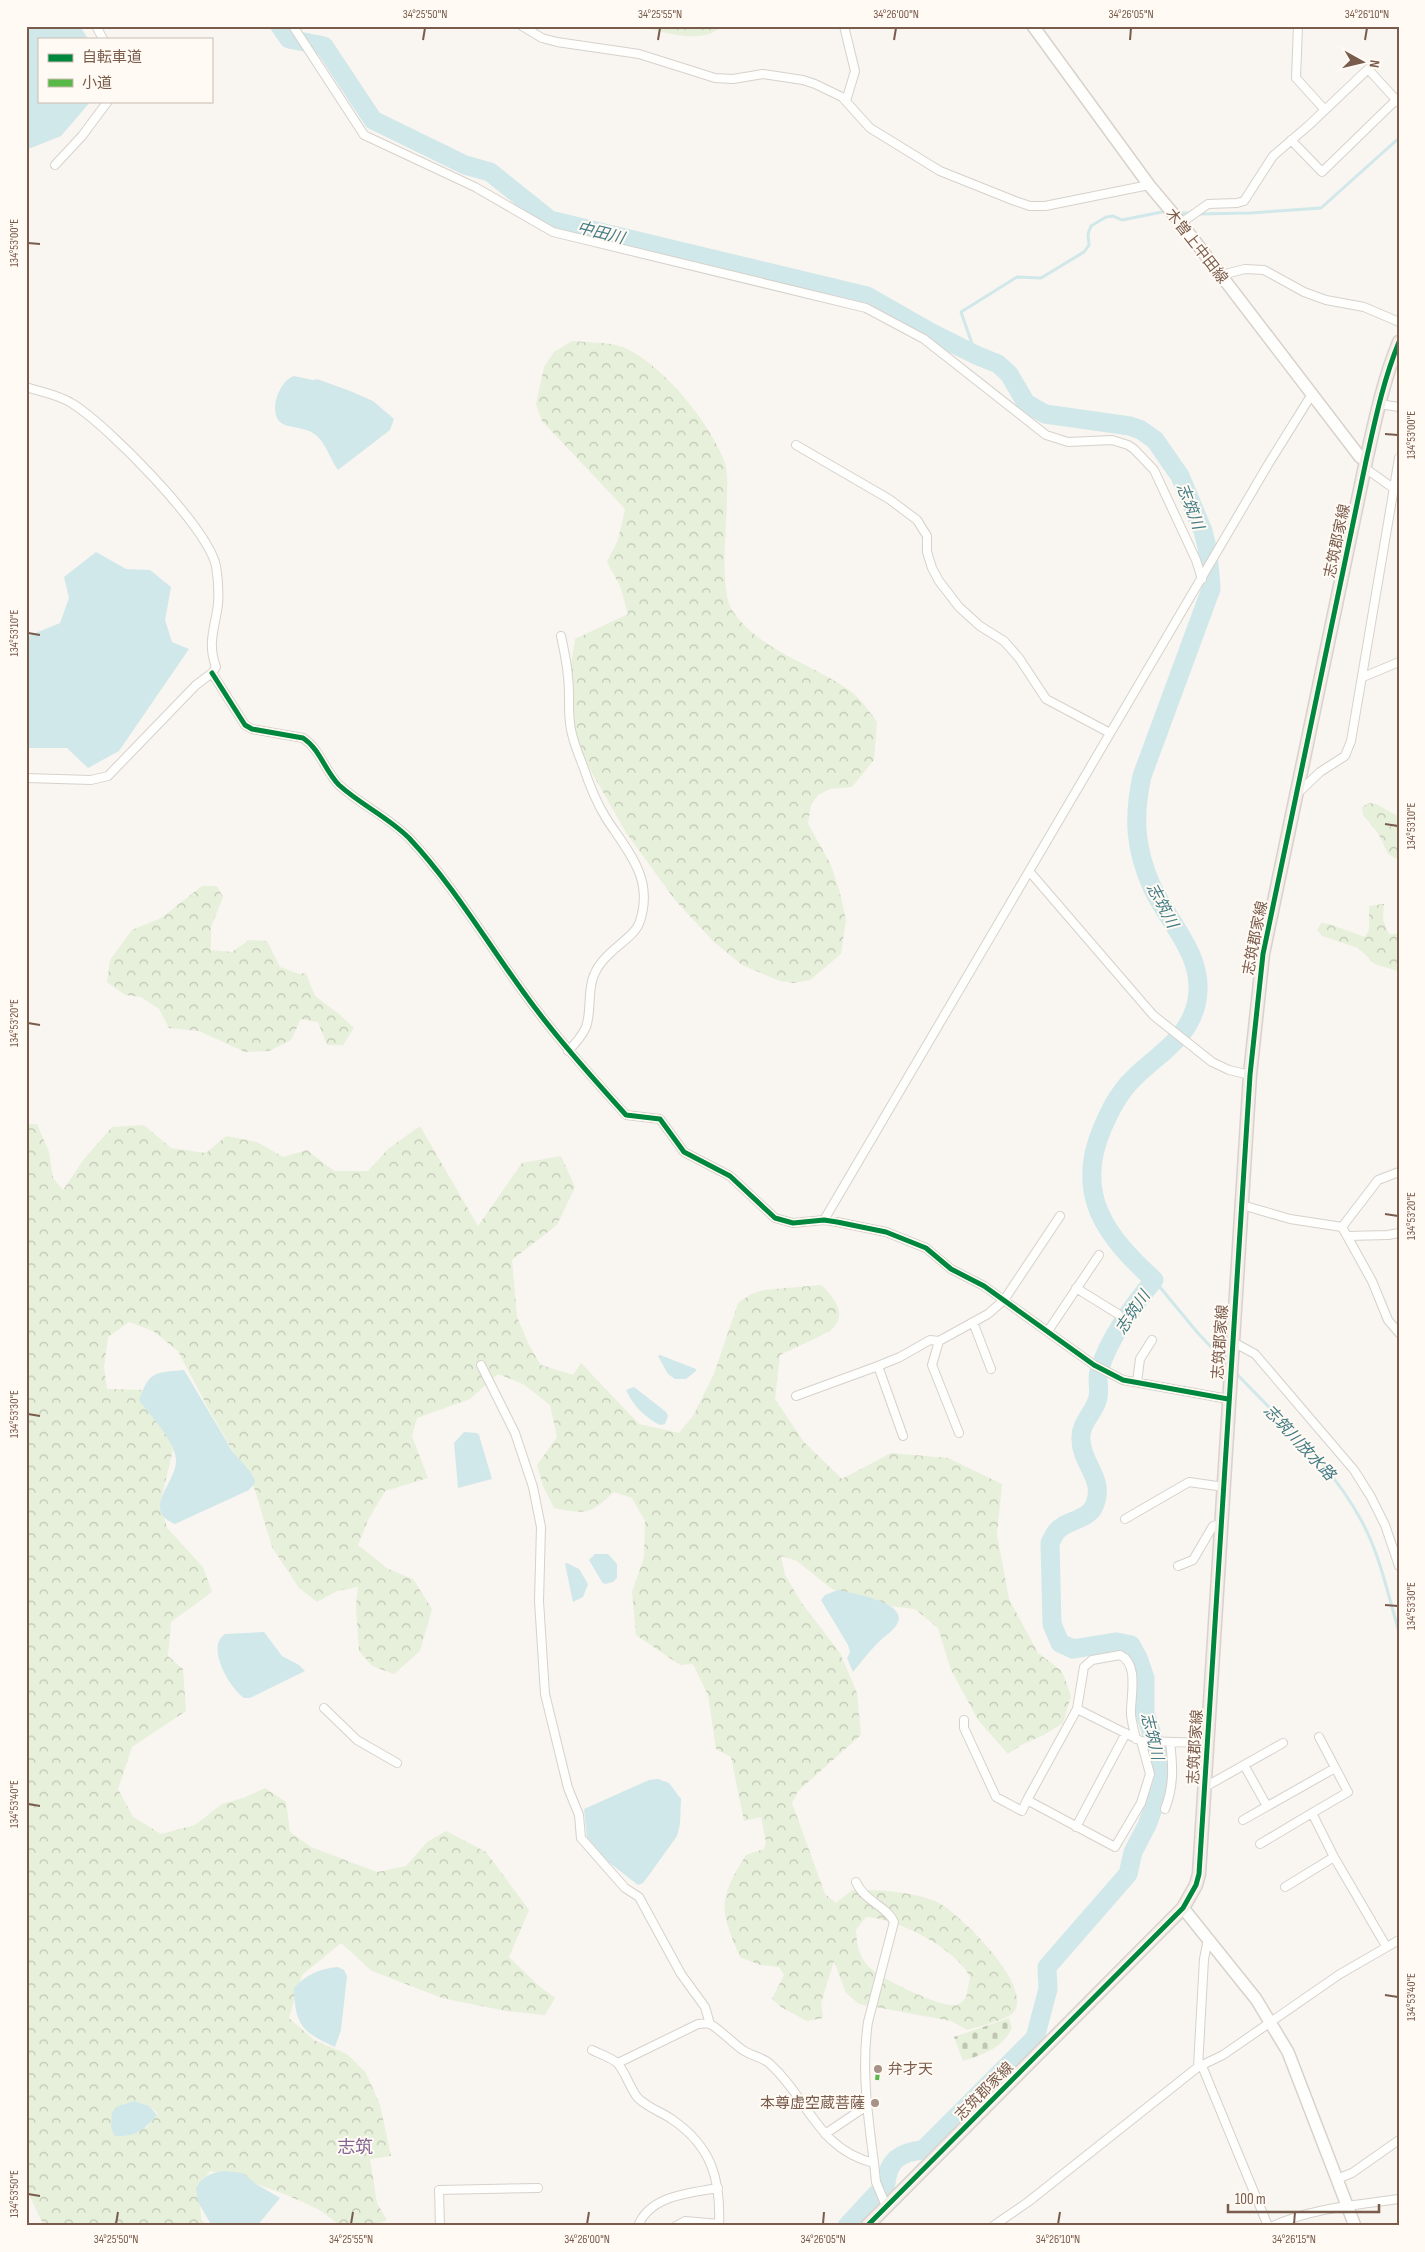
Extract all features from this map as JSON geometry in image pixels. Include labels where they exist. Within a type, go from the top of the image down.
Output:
[{"type":"main road","name":"木曽上中田線","points":[[1033,26],[1149,185],[1181,223],[1366,465]]},
{"type":"main road","name":"志筑郡家線","points":[[867,2226],[884,2203],[1183,1908],[1196,1885],[1199,1874],[1208,1743],[1250,1076],[1263,954],[1378,404],[1399,342]]},
{"type":"main road","points":[[1183,1908],[1251,1992],[1270,2021],[1297,2071],[1355,2226]]},
{"type":"street","points":[[96,26],[102,38]]},
{"type":"street","points":[[293,26],[363,134],[475,187],[553,232],[866,308],[924,339],[1046,434],[1068,442],[1112,440],[1128,445],[1154,470],[1202,577]]},
{"type":"street","points":[[522,26],[542,38],[557,42],[639,54],[715,78],[733,79],[763,74],[803,80],[815,84],[846,101],[870,128],[940,171],[992,193],[1030,206],[1046,206],[1149,185]]},
{"type":"street","points":[[844,26],[855,71],[846,101]]},
{"type":"street","points":[[1298,26],[1296,78],[1325,110]]},
{"type":"street","points":[[1181,223],[1208,204],[1244,201],[1273,156],[1368,69],[1398,101],[1322,172],[1292,140]]},
{"type":"street","points":[[54,165],[82,136],[107,102]]},
{"type":"street","points":[[1221,275],[1245,269],[1264,270],[1304,292],[1326,300],[1364,307],[1399,322]]},
{"type":"street","points":[[26,387],[72,403],[120,444],[160,484],[207,546],[215,564],[218,585],[218,603],[211,642],[211,654],[216,667],[212,673],[196,685],[108,776],[91,780],[26,778]]},
{"type":"street","points":[[824,1220],[1110,732],[1312,394]]},
{"type":"street","points":[[1378,404],[1399,407]]},
{"type":"street","points":[[796,445],[889,498],[917,520],[927,536],[927,552],[932,568],[939,581],[959,607],[980,626],[1004,641],[1019,658],[1046,699],[1110,732]]},
{"type":"street","points":[[1298,793],[1320,772],[1345,756],[1351,741],[1399,458]]},
{"type":"street","points":[[1366,465],[1393,488]]},
{"type":"street","points":[[561,636],[568,677],[570,724],[582,764],[602,811],[631,853],[642,877],[645,897],[640,923],[634,931],[605,956],[598,966],[590,984],[586,1026],[579,1040],[568,1051]]},
{"type":"street","points":[[1363,677],[1399,662]]},
{"type":"street","points":[[212,673],[245,725],[252,730],[303,738],[310,742],[338,784],[390,821],[409,838],[465,906],[524,993],[568,1051],[626,1115],[660,1119],[684,1152],[730,1176],[775,1218],[802,1224],[824,1220],[886,1232],[926,1248],[951,1269],[984,1286],[1023,1316],[1048,1331],[1108,1374],[1137,1382],[1229,1395]]},
{"type":"street","points":[[1029,871],[1153,1015],[1212,1062],[1229,1070],[1250,1076]]},
{"type":"street","points":[[1342,1227],[1378,1180],[1399,1172]]},
{"type":"street","points":[[1242,1205],[1290,1219],[1342,1227],[1372,1281],[1388,1320],[1399,1333]]},
{"type":"street","points":[[796,1396],[900,1357],[930,1340],[939,1341],[988,1314],[1004,1300],[1060,1216]]},
{"type":"street","points":[[1348,1236],[1388,1236],[1399,1232]]},
{"type":"street","points":[[1048,1331],[1099,1255]]},
{"type":"street","points":[[1076,1288],[1118,1314]]},
{"type":"street","points":[[973,1322],[991,1369]]},
{"type":"street","points":[[1137,1382],[1140,1359],[1152,1340]]},
{"type":"street","points":[[939,1341],[932,1365],[959,1433]]},
{"type":"street","points":[[1233,1342],[1255,1354],[1354,1470],[1371,1497],[1385,1525],[1399,1566]]},
{"type":"street","points":[[481,1365],[515,1433],[533,1487],[541,1527],[539,1600],[545,1694],[568,1788],[579,1815],[581,1838],[625,1888],[639,1898],[681,1974],[704,2007],[710,2024],[747,2054],[764,2059],[770,2064],[790,2085],[806,2111],[825,2134],[851,2154],[874,2163]]},
{"type":"street","points":[[878,1366],[904,1436]]},
{"type":"street","points":[[1125,1519],[1189,1482],[1224,1487]]},
{"type":"street","points":[[1178,1566],[1193,1560],[1213,1526],[1221,1524]]},
{"type":"street","points":[[964,1720],[964,1728],[996,1797],[1022,1811],[1027,1800],[1077,1709],[1081,1674],[1088,1663],[1120,1655],[1124,1657],[1134,1678],[1131,1718],[1142,1740],[1150,1774],[1140,1803],[1115,1847],[1027,1800]]},
{"type":"street","points":[[324,1708],[357,1740],[397,1763]]},
{"type":"street","points":[[1077,1709],[1142,1740],[1208,1743]]},
{"type":"street","points":[[1076,1827],[1126,1733]]},
{"type":"street","points":[[1260,1844],[1348,1792],[1319,1737]]},
{"type":"street","points":[[1165,1809],[1171,1794],[1173,1768],[1166,1741]]},
{"type":"street","points":[[1205,1787],[1283,1743]]},
{"type":"street","points":[[1244,1765],[1267,1806]]},
{"type":"street","points":[[1243,1820],[1335,1768]]},
{"type":"street","points":[[1312,1814],[1334,1857],[1386,1946]]},
{"type":"street","points":[[1285,1887],[1334,1857]]},
{"type":"street","points":[[856,1882],[867,1898],[884,1910],[894,1922],[868,2022],[866,2038],[868,2105],[876,2182],[884,2203]]},
{"type":"street","points":[[1208,1939],[1204,1959],[1200,2067],[1268,2226]]},
{"type":"street","points":[[994,2226],[1028,2202],[1200,2067],[1223,2055],[1270,2021],[1386,1946],[1399,1940]]},
{"type":"street","points":[[618,2063],[698,2024],[710,2024]]},
{"type":"street","points":[[592,2050],[618,2063],[637,2097],[647,2105],[673,2119],[701,2145],[709,2158],[718,2188],[719,2225],[685,2222],[676,2226]]},
{"type":"street","points":[[825,2134],[868,2105]]},
{"type":"street","points":[[1337,2179],[1352,2173],[1399,2140]]},
{"type":"street","points":[[440,2226],[439,2190],[538,2188]]},
{"type":"street","points":[[638,2226],[642,2218],[653,2207],[675,2195],[718,2188]]},
{"type":"street","points":[[1273,2226],[1298,2216],[1347,2206],[1399,2199]]},
{"type":"green space","points":[[641,26],[722,26],[714,32],[705,35],[683,36]]},
{"type":"green space","points":[[572,341],[606,343],[625,348],[640,356],[655,368],[684,397],[709,431],[726,467],[725,572],[728,600],[732,610],[756,636],[835,681],[854,694],[877,722],[874,760],[852,787],[830,789],[818,795],[811,805],[808,824],[830,863],[839,889],[846,920],[841,954],[810,980],[793,983],[780,981],[742,965],[713,941],[675,900],[627,834],[576,745],[569,678],[575,639],[628,614],[620,586],[607,562],[618,540],[625,509],[542,421],[536,404],[544,367],[554,352]]},
{"type":"green space","points":[[1369,803],[1376,804],[1399,817],[1399,860],[1388,854],[1378,833],[1363,815],[1362,807]]},
{"type":"green space","points":[[202,886],[217,886],[223,897],[211,927],[211,950],[232,952],[249,940],[267,941],[280,967],[299,974],[306,973],[315,996],[354,1028],[343,1045],[327,1045],[318,1022],[301,1019],[291,1040],[269,1051],[245,1052],[199,1031],[169,1028],[159,1009],[141,997],[125,995],[107,982],[110,960],[132,930],[161,918]]},
{"type":"green space","points":[[1384,904],[1383,920],[1389,934],[1399,934],[1399,975],[1397,971],[1375,964],[1358,948],[1322,936],[1317,930],[1321,923],[1329,924],[1365,937],[1369,930],[1369,906]]},
{"type":"green space","points":[[26,1124],[37,1124],[49,1152],[53,1178],[63,1190],[84,1159],[112,1127],[144,1125],[171,1148],[206,1153],[226,1136],[257,1142],[283,1157],[307,1150],[334,1171],[368,1171],[388,1149],[420,1126],[478,1226],[522,1163],[561,1156],[575,1187],[557,1225],[512,1260],[517,1317],[530,1347],[541,1365],[573,1375],[581,1363],[639,1424],[679,1433],[693,1416],[714,1374],[738,1303],[751,1294],[764,1290],[821,1285],[837,1305],[839,1316],[837,1322],[833,1328],[823,1334],[780,1355],[775,1399],[804,1442],[842,1479],[891,1453],[948,1458],[1002,1484],[997,1535],[1009,1599],[1038,1653],[1062,1671],[1071,1696],[1063,1723],[1008,1754],[978,1720],[951,1670],[938,1628],[915,1609],[872,1604],[832,1589],[797,1561],[781,1556],[785,1575],[801,1602],[840,1653],[857,1693],[861,1735],[798,1791],[792,1803],[825,1894],[836,1903],[852,1890],[894,1892],[915,1895],[935,1901],[960,1919],[976,1934],[1004,1969],[1014,1986],[1017,2001],[1013,2013],[998,2021],[967,2030],[951,2021],[859,2004],[846,1993],[834,1961],[821,2003],[823,2018],[807,2021],[781,2007],[772,1999],[784,1975],[779,1967],[760,1965],[740,1957],[728,1927],[725,1905],[730,1883],[746,1855],[764,1849],[766,1842],[761,1817],[744,1821],[731,1757],[716,1749],[708,1695],[693,1664],[680,1665],[636,1635],[632,1592],[644,1557],[645,1521],[632,1498],[614,1492],[599,1505],[587,1511],[574,1512],[554,1508],[543,1486],[537,1465],[557,1437],[550,1405],[523,1384],[498,1374],[470,1399],[417,1418],[412,1436],[428,1478],[385,1491],[368,1520],[358,1545],[388,1569],[413,1579],[432,1609],[420,1651],[394,1674],[372,1666],[359,1651],[356,1606],[358,1587],[337,1591],[317,1602],[299,1588],[272,1547],[255,1490],[178,1351],[153,1331],[129,1322],[108,1337],[104,1367],[107,1389],[145,1390],[159,1414],[173,1450],[160,1504],[167,1528],[203,1567],[212,1592],[171,1622],[168,1656],[183,1669],[186,1711],[132,1747],[118,1789],[133,1817],[161,1834],[195,1825],[222,1804],[246,1797],[265,1788],[286,1802],[290,1832],[311,1847],[377,1872],[406,1866],[427,1842],[446,1831],[486,1852],[529,1910],[509,1957],[539,1986],[555,1998],[545,2015],[506,2011],[442,1998],[372,1971],[341,1943],[302,1975],[289,2018],[314,2040],[347,2054],[366,2073],[380,2105],[391,2156],[370,2159],[377,2203],[387,2220],[383,2222],[359,2227],[342,2225],[319,2210],[279,2192],[210,2171],[199,2187],[201,2219],[208,2226],[44,2226],[26,2189]],"holes":[[[866,1917],[894,1923],[909,1929],[925,1937],[952,1956],[963,1966],[970,1977],[966,1998],[956,2005],[937,2002],[910,1991],[874,1971],[865,1962],[858,1945],[856,1930]],[[134,2101],[149,2106],[158,2114],[146,2128],[118,2106]]]},
{"type":"green space","points":[[1009,2018],[1012,2028],[1003,2041],[991,2050],[963,2061],[954,2037]]},
{"type":"water","points":[[26,26],[80,26],[87,38],[38,38],[38,102],[90,102],[61,136],[26,150]]},
{"type":"water","points":[[294,376],[313,380],[317,379],[373,401],[394,419],[390,430],[338,470],[323,443],[316,435],[307,430],[287,426],[280,422],[277,417],[275,403],[277,396],[284,383]]},
{"type":"water","points":[[96,552],[126,569],[150,570],[171,587],[165,620],[172,642],[189,649],[119,751],[88,768],[67,748],[26,748],[26,637],[60,623],[69,598],[64,577]]},
{"type":"water","points":[[660,1355],[696,1369],[696,1371],[686,1379],[675,1379],[668,1374],[658,1356]]},
{"type":"water","points":[[184,1370],[233,1452],[249,1470],[255,1481],[249,1490],[175,1524],[165,1518],[161,1511],[160,1503],[175,1468],[175,1453],[167,1437],[139,1400],[150,1378],[160,1373]]},
{"type":"water","points":[[634,1387],[666,1412],[668,1416],[665,1424],[660,1425],[655,1422],[636,1406],[626,1390]]},
{"type":"water","points":[[464,1432],[477,1433],[479,1435],[492,1479],[458,1488],[454,1443]]},
{"type":"water","points":[[595,1554],[608,1554],[617,1564],[617,1578],[613,1582],[605,1584],[602,1582],[589,1560]]},
{"type":"water","points":[[567,1563],[579,1569],[588,1584],[583,1597],[573,1602],[565,1564]]},
{"type":"water","points":[[838,1590],[865,1596],[887,1604],[899,1616],[894,1628],[874,1647],[853,1672],[847,1658],[850,1652],[848,1645],[821,1600],[825,1595]]},
{"type":"water","points":[[264,1632],[282,1656],[299,1665],[305,1671],[250,1698],[244,1698],[232,1686],[222,1667],[218,1648],[220,1640],[225,1634]]},
{"type":"water","points":[[658,1779],[669,1783],[681,1799],[680,1824],[677,1836],[643,1883],[638,1885],[606,1860],[587,1837],[584,1809],[649,1780]]},
{"type":"water","points":[[338,1967],[344,1970],[347,1976],[341,2030],[335,2047],[315,2037],[302,2026],[296,2011],[294,1988],[303,1979],[314,1973]]},
{"type":"water","points":[[134,2101],[149,2106],[157,2115],[139,2132],[115,2136],[111,2128],[112,2112],[118,2106]]},
{"type":"water","points":[[224,2171],[243,2173],[256,2184],[280,2198],[257,2226],[212,2226],[198,2202],[196,2188],[208,2176]]},
{"type":"waterway","name":"志筑川","points":[[280,26],[289,39],[324,46],[373,120],[465,165],[490,172],[550,220],[867,296],[930,332],[998,364],[1009,374],[1026,403],[1045,414],[1130,426],[1141,430],[1155,440],[1180,476],[1203,531],[1207,547],[1211,589],[1142,776],[1137,805],[1137,833],[1146,873],[1159,901],[1191,955],[1196,969],[1198,984],[1197,1000],[1194,1013],[1181,1035],[1134,1078],[1119,1095],[1105,1122],[1094,1153],[1093,1194],[1100,1213],[1109,1230],[1122,1247],[1154,1280],[1115,1335],[1103,1359],[1099,1371],[1099,1394],[1097,1401],[1082,1429],[1082,1448],[1097,1486],[1095,1504],[1088,1514],[1060,1528],[1050,1543],[1052,1624],[1060,1643],[1073,1649],[1117,1642],[1131,1645],[1145,1678],[1145,1713],[1164,1776],[1147,1825],[1133,1852],[1128,1874],[1047,1967],[1048,1989],[1035,2038],[923,2150],[902,2155],[897,2159],[889,2169],[886,2184],[847,2226]]},
{"type":"waterway","points":[[1197,214],[1250,213],[1321,208],[1399,138]]},
{"type":"waterway","points":[[976,355],[961,312],[1017,277],[1041,278],[1084,252],[1089,245],[1088,234],[1091,226],[1106,217],[1113,216],[1122,220],[1162,212]]},
{"type":"waterway","points":[[1179,213],[1191,213]]},
{"type":"waterway","name":"志筑川放水路","points":[[1154,1280],[1197,1332],[1227,1364]]},
{"type":"waterway","name":"志筑川放水路","points":[[1235,1372],[1320,1461],[1349,1500],[1368,1533],[1383,1575],[1399,1632]]},
{"type":"marked path","points":[[877,2080],[878,2072]]},
{"type":"cycle path","points":[[867,2226],[1183,1908],[1196,1885],[1199,1874],[1250,1075],[1263,954],[1366,461],[1384,386],[1399,342]]},
{"type":"cycle path","points":[[212,673],[245,725],[252,729],[303,738],[314,748],[339,785],[409,838],[455,894],[548,1025],[626,1115],[660,1119],[684,1152],[730,1176],[775,1218],[793,1223],[824,1220],[886,1232],[926,1248],[951,1269],[984,1286],[1094,1365],[1123,1380],[1228,1399]]},
{"type":"place","name":"弁才天","points":[[878,2069]]},
{"type":"place","name":"本尊虚空蔵菩薩","points":[[875,2103]]},
{"type":"district","name":"志筑","points":[[355,2147]]},
{"type":"water label","name":"中田川","points":[[601,232]]}]
